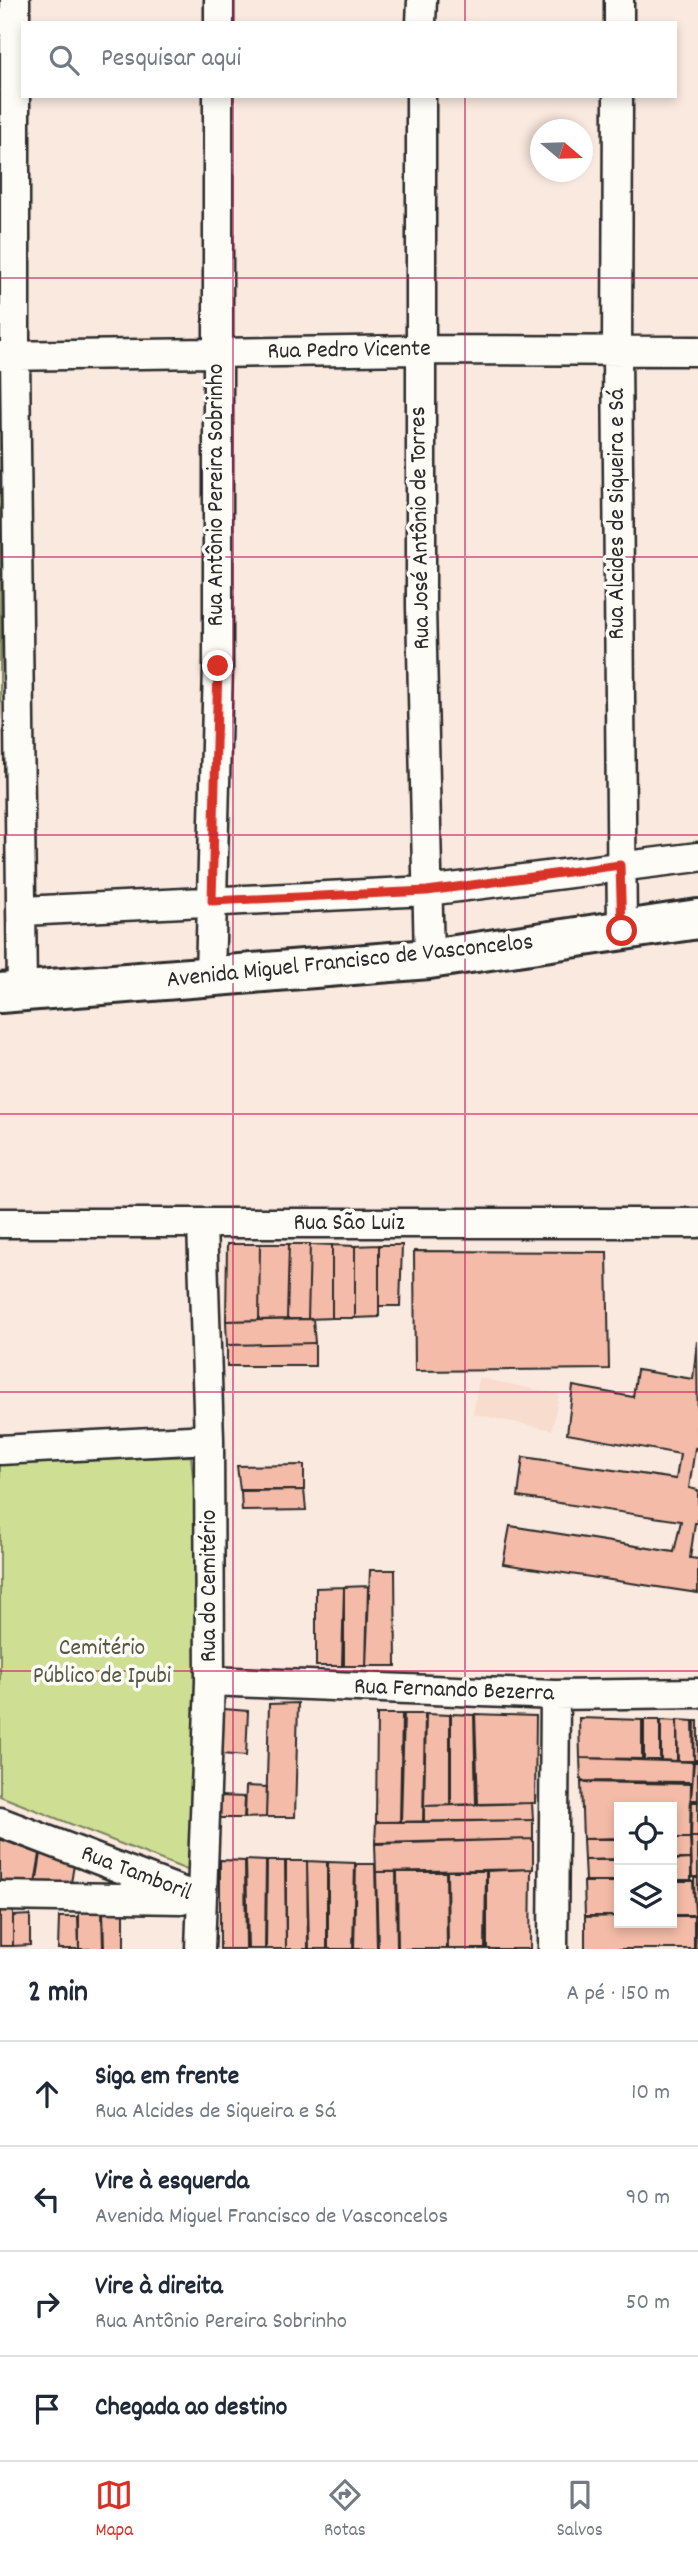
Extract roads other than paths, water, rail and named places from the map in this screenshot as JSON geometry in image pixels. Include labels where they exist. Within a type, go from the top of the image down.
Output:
[{"type":"street","points":[[11,992],[23,911],[7,356],[15,0]]},
{"type":"street","points":[[219,0],[219,21]]},
{"type":"street","points":[[421,21],[422,0]]},
{"type":"street","points":[[618,21],[619,0]]},
{"type":"street","name":"Rua Antônio Pereira Sobrinho","points":[[210,977],[218,666],[218,98]]},
{"type":"street","name":"Rua José Antônio de Torres","points":[[421,98],[419,350],[429,959]]},
{"type":"street","name":"Rua Alcides de Siqueira e Sá","points":[[618,98],[617,352],[622,931]]},
{"type":"street","name":"Rua Pedro Vicente","points":[[7,356],[419,350],[698,351]]},
{"type":"street","points":[[23,911],[427,891],[620,865],[698,858]]},
{"type":"street","name":"Avenida Miguel Francisco de Vasconcelos","points":[[11,992],[429,959],[698,919]]},
{"type":"street","name":"Rua São Luiz","points":[[0,1223],[698,1223]]},
{"type":"street","name":"Rua do Cemitério","points":[[200,1949],[210,1681],[209,1438],[202,1224]]},
{"type":"street","points":[[0,1450],[209,1438]]},
{"type":"street","name":"Rua Fernando Bezerra","points":[[210,1681],[555,1695],[698,1693]]},
{"type":"street","points":[[553,1949],[555,1695]]},
{"type":"street","name":"Rua Tamboril","points":[[0,1822],[201,1899]]},
{"type":"street","name":"Rua Tamboril","points":[[0,1896],[201,1899]]},
{"type":"park label","name":"Cemitério Público de Ipubi","points":[[102,1663]]}]
